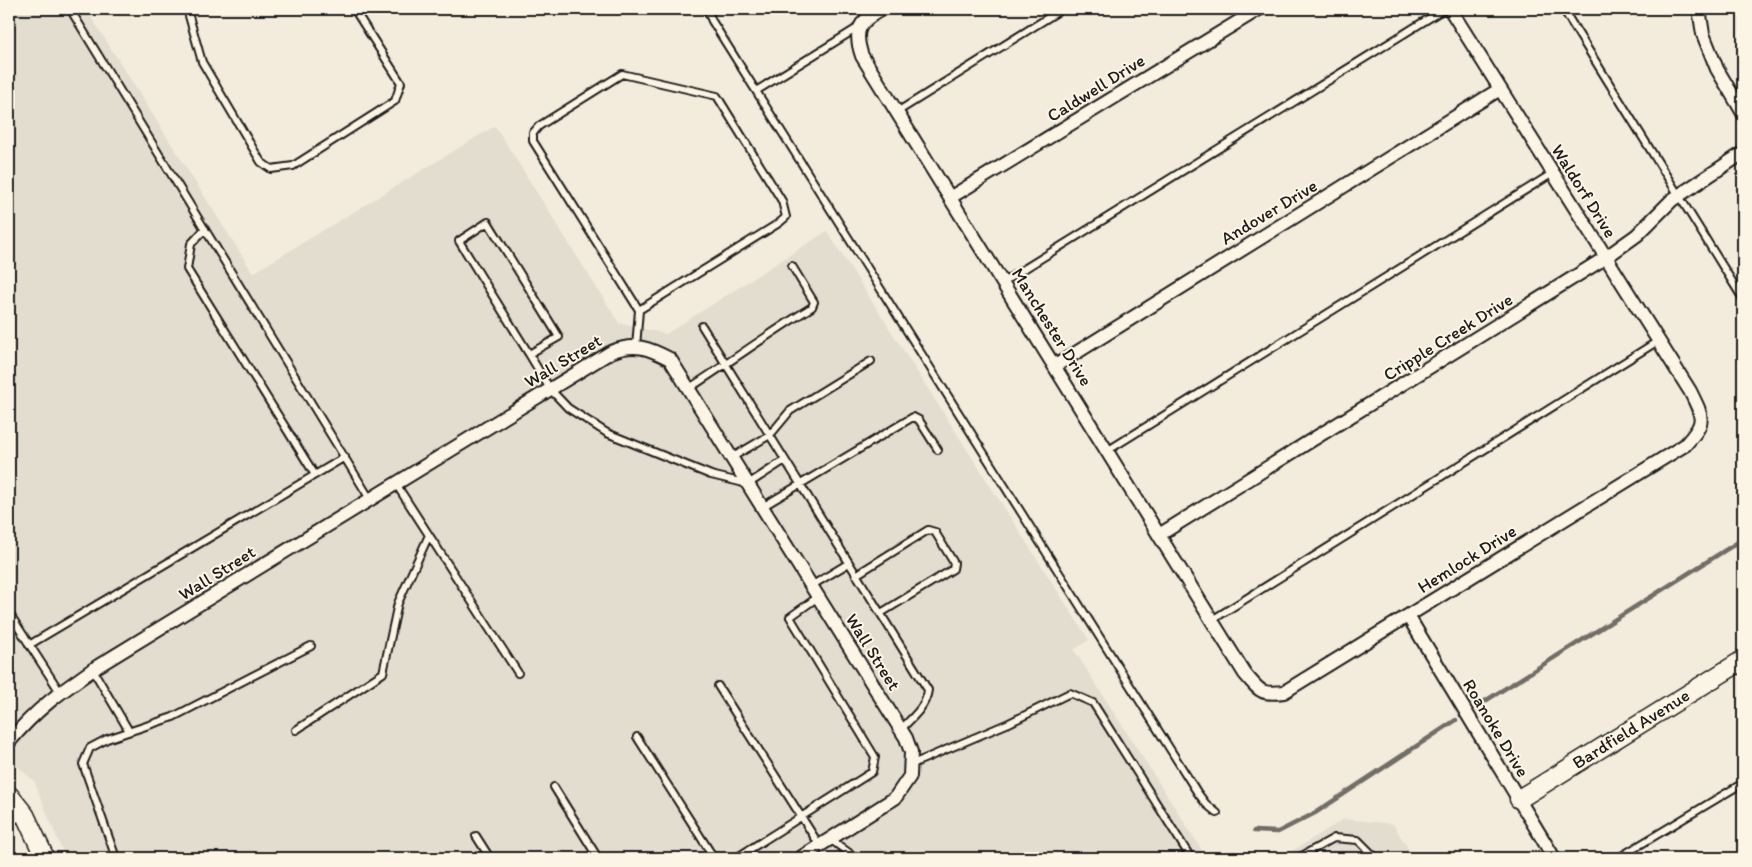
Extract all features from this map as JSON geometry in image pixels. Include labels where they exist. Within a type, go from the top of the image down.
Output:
[{"type":"street","points":[[860,26],[864,19],[881,9]]},
{"type":"street","name":"Caldwell Drive","points":[[951,197],[1258,9]]},
{"type":"street","name":"Waldorf Drive","points":[[1450,9],[1690,391]]},
{"type":"street","points":[[1699,9],[1703,34],[1717,69],[1743,113]]},
{"type":"street","name":"Manchester Drive","points":[[860,26],[857,42],[862,56],[1227,643]]},
{"type":"street","name":"Andover Drive","points":[[1055,366],[1500,89]]},
{"type":"street","name":"Cripple Creek Drive","points":[[1159,536],[1605,258],[1637,235],[1679,194],[1743,153]]},
{"type":"street","name":"Wall Street","points":[[9,742],[39,709],[60,692],[370,499],[611,352],[620,348],[650,348],[670,359],[901,729],[911,752],[910,776],[895,798],[800,858]]},
{"type":"street","name":"Hemlock Drive","points":[[1227,643],[1245,674],[1259,690],[1268,694],[1284,692],[1684,446],[1698,430],[1701,414],[1690,391]]},
{"type":"street","name":"Roanoke Drive","points":[[1408,616],[1554,858]]},
{"type":"street","name":"Bardfield Avenue","points":[[1519,799],[1743,660]]},
{"type":"street","points":[[9,795],[25,815],[44,858]]},
{"type":"lane","points":[[70,9],[370,499]]},
{"type":"lane","points":[[187,9],[202,62],[210,78],[261,162],[271,169],[293,166],[395,102],[401,83],[354,9]]},
{"type":"lane","points":[[708,9],[712,21],[1197,792],[1216,813]]},
{"type":"lane","points":[[897,112],[1062,9]]},
{"type":"lane","points":[[1003,282],[1444,9]]},
{"type":"lane","points":[[1563,9],[1743,300]]},
{"type":"lane","points":[[756,91],[860,26]]},
{"type":"lane","points":[[636,347],[639,310],[533,141],[533,133],[538,126],[622,74],[717,96],[782,201],[786,217],[779,224],[639,310]]},
{"type":"lane","points":[[1107,451],[1552,173]]},
{"type":"lane","points":[[529,354],[559,337],[488,222],[459,241],[550,389],[568,408],[607,433],[711,475],[748,484],[785,460]]},
{"type":"lane","points":[[205,229],[191,244],[187,269],[315,475]]},
{"type":"lane","points":[[688,389],[812,307],[814,302],[792,266]]},
{"type":"lane","points":[[702,326],[928,690],[921,709],[901,729]]},
{"type":"lane","points":[[1212,620],[1658,341]]},
{"type":"lane","points":[[732,458],[770,435],[790,411],[871,361]]},
{"type":"lane","points":[[762,507],[913,417],[919,420],[938,450]]},
{"type":"lane","points":[[29,645],[345,457]]},
{"type":"lane","points":[[396,484],[518,673]]},
{"type":"lane","points":[[856,575],[928,530],[935,532],[954,563],[953,569],[881,613]]},
{"type":"lane","points":[[296,730],[383,673],[398,604],[429,535]]},
{"type":"lane","points":[[736,858],[872,772],[876,756],[790,617],[815,592],[849,563]]},
{"type":"lane","points":[[9,612],[60,692]]},
{"type":"lane","points":[[116,858],[83,764],[90,748],[129,731],[173,717],[312,646]]},
{"type":"lane","points":[[93,670],[129,731]]},
{"type":"lane","points":[[718,686],[802,816],[825,842],[856,858]]},
{"type":"lane","points":[[910,765],[1009,723],[1070,693],[1093,703],[1190,858]]},
{"type":"lane","points":[[637,737],[714,858]]},
{"type":"lane","points":[[1618,858],[1743,783]]},
{"type":"lane","points":[[554,787],[598,858]]},
{"type":"lane","points":[[9,822],[25,815]]},
{"type":"lane","points":[[476,836],[490,858]]},
{"type":"lane","points":[[1298,858],[1334,838],[1358,840],[1376,858]]},
{"type":"shaded area","points":[[9,9],[86,9],[253,273],[495,126],[619,323],[666,334],[827,231],[1089,640],[1074,650],[1207,858],[65,858],[34,781],[9,759]]},
{"type":"shaded area","points":[[1344,819],[1393,824],[1414,858],[1281,858]]},
{"type":"waterway","points":[[1482,703],[1743,539]]},
{"type":"waterway","points":[[1254,831],[1278,832],[1315,813],[1456,720]]}]
